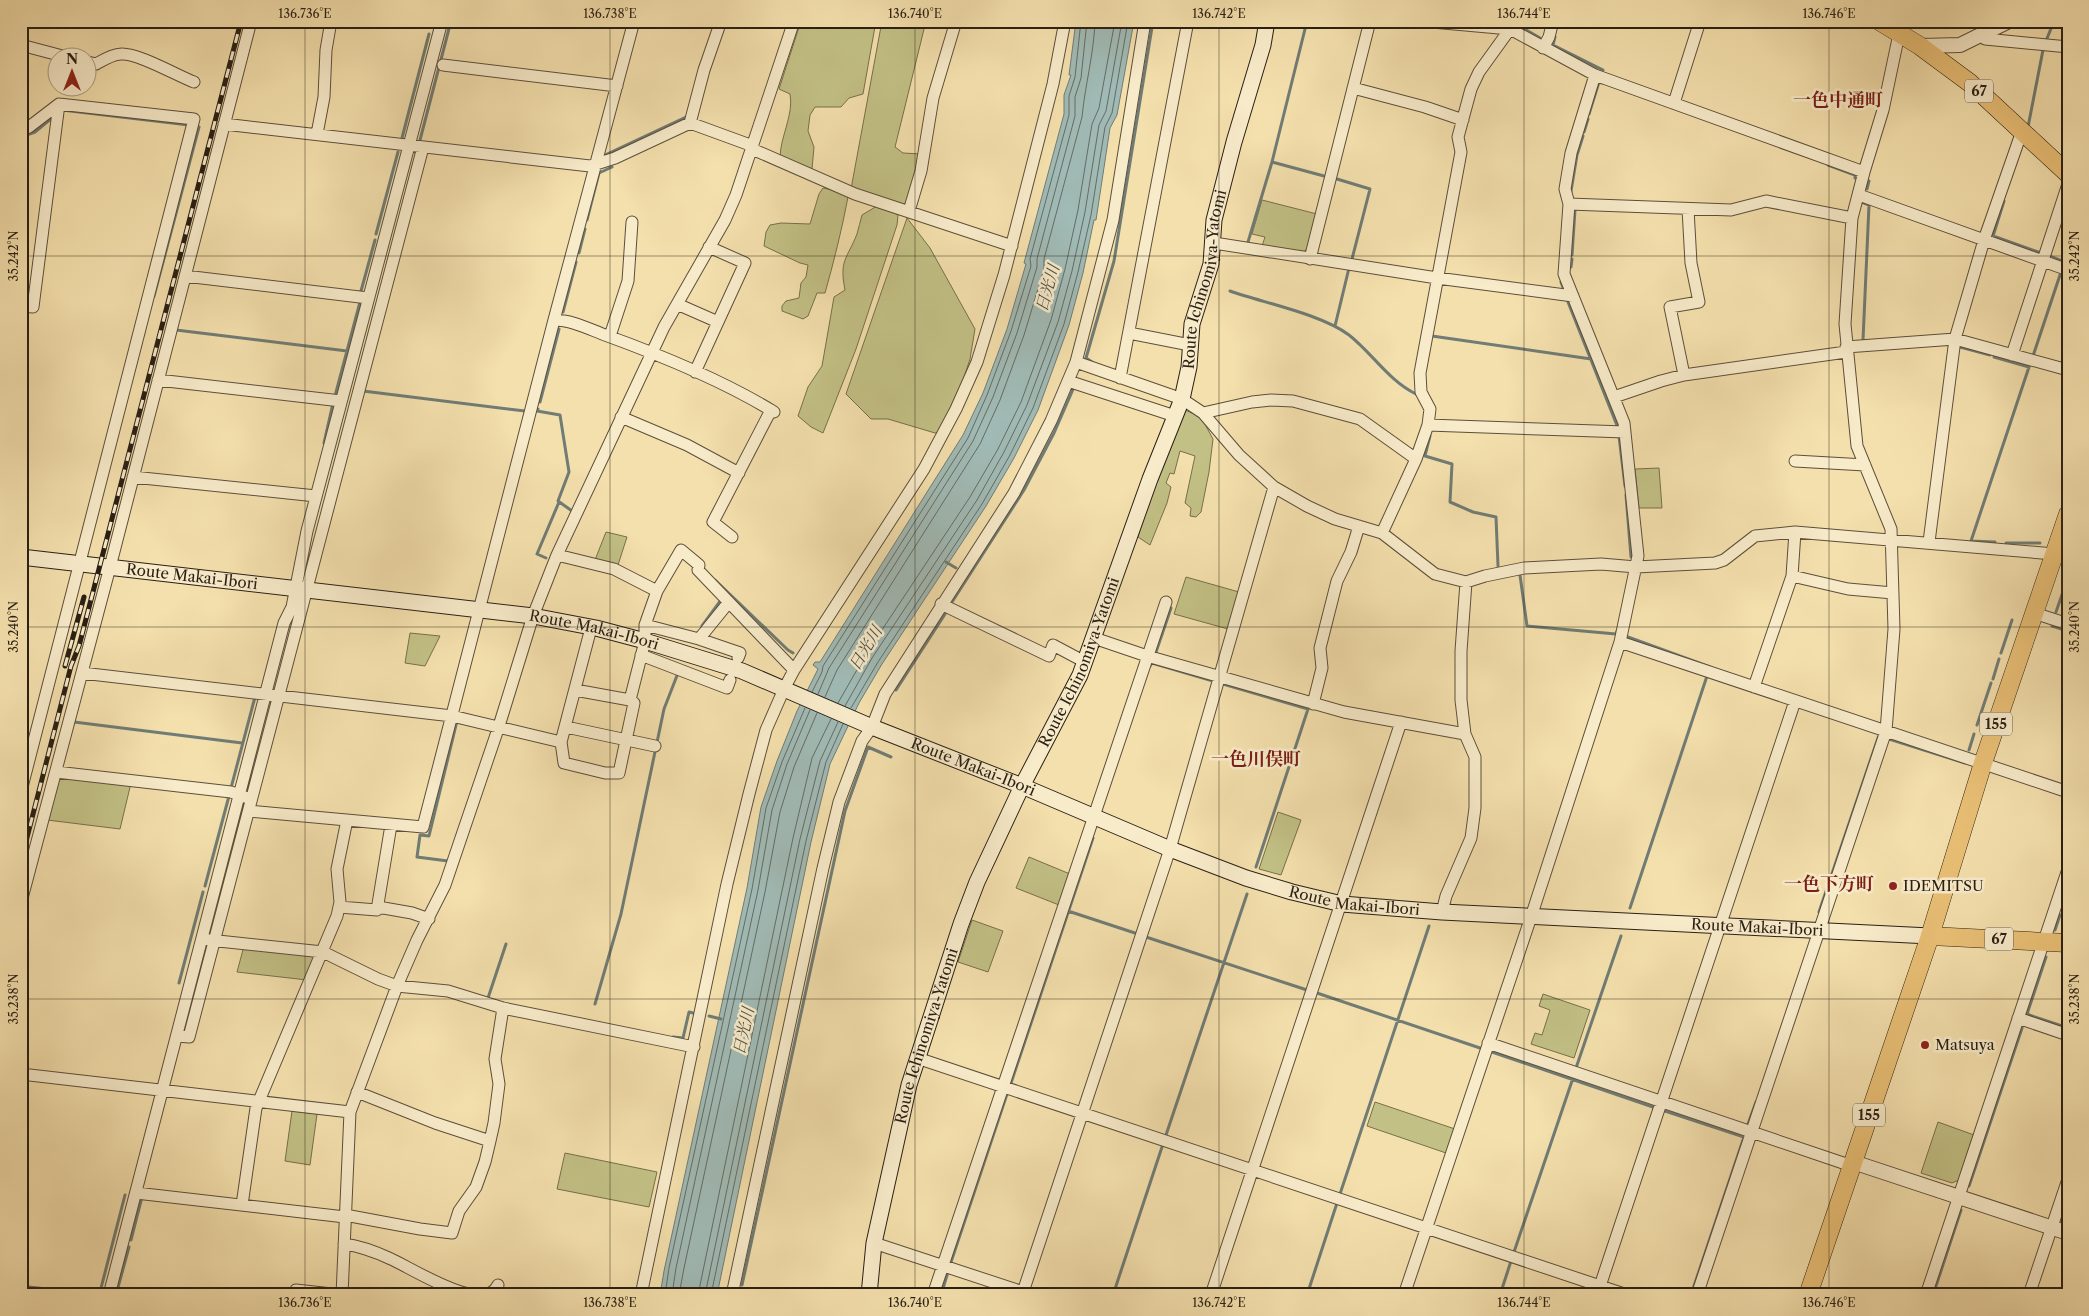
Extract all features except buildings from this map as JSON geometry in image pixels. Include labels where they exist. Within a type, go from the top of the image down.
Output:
[{"type":"main road","name":"Route Ichinomiya-Yatomi","points":[[869,1295],[874,1243],[906,1096],[917,1058],[977,882],[1022,786],[1086,662],[1150,479],[1182,399],[1190,367],[1192,324],[1211,264],[1214,243],[1214,220],[1234,142],[1263,45],[1267,21]]},
{"type":"main road","name":"67","points":[[1879,21],[1920,46],[1970,83],[2068,174]]},
{"type":"main road","name":"155","points":[[1808,1295],[1930,936],[1982,763],[2034,613],[2060,546],[2068,514]]},
{"type":"main road","name":"Route Makai-Ibori","points":[[21,557],[533,616],[591,628],[643,648],[742,671],[870,726],[1022,786],[1170,849],[1246,878],[1342,904],[1531,917],[1930,936]]},
{"type":"main road","name":"67","points":[[1930,936],[2068,943]]},
{"type":"street","points":[[21,902],[251,21]]},
{"type":"street","points":[[317,134],[324,97],[326,50],[331,21]]},
{"type":"street","points":[[177,1036],[189,1036],[279,696],[301,589],[316,496],[442,21]]},
{"type":"street","points":[[56,772],[231,792],[239,795],[250,805],[347,820],[423,828],[554,320],[634,21]]},
{"type":"street","points":[[690,123],[704,70],[721,21]]},
{"type":"street","points":[[294,1295],[296,1290],[341,1295],[350,1112],[357,1092],[397,986],[417,940],[445,885],[499,726],[533,616],[557,555],[651,353],[725,220],[736,195],[794,21]]},
{"type":"street","points":[[909,211],[921,170],[932,98],[956,21]]},
{"type":"street","points":[[641,1295],[727,884],[766,730],[787,690],[794,670],[924,470],[956,409],[977,362],[1012,246],[1052,84],[1065,21]]},
{"type":"street","points":[[745,1295],[732,1293],[839,802],[862,741],[885,694],[1014,493],[1052,421],[1076,362],[1113,220],[1145,21]]},
{"type":"street","points":[[1120,378],[1188,21]]},
{"type":"street","points":[[1310,259],[1370,21]]},
{"type":"street","points":[[1421,21],[1510,29],[1595,75],[1864,172]]},
{"type":"street","points":[[1543,48],[1549,37],[1553,21]]},
{"type":"street","points":[[1674,103],[1700,21]]},
{"type":"street","points":[[1920,46],[1960,45],[2009,21]]},
{"type":"street","points":[[1382,533],[1416,459],[1428,425],[1430,409],[1421,392],[1420,373],[1461,152],[1458,137],[1471,89],[1479,72],[1510,29]]},
{"type":"street","points":[[1697,1295],[1886,731],[1894,629],[1892,529],[1857,446],[1844,324],[1852,218],[1883,110],[1899,34]]},
{"type":"street","points":[[1982,35],[1985,39],[2068,47]]},
{"type":"street","points":[[21,45],[48,52]]},
{"type":"street","points":[[98,63],[122,54],[145,60],[194,82]]},
{"type":"street","points":[[443,65],[617,86]]},
{"type":"street","points":[[1404,1295],[1531,917],[1620,642],[1638,556],[1624,423],[1564,274],[1569,204],[1565,189],[1571,152],[1595,75]]},
{"type":"street","points":[[1353,88],[1424,107],[1463,120]]},
{"type":"street","points":[[21,306],[33,307],[58,104]]},
{"type":"street","points":[[21,130],[29,127],[58,104],[194,119],[22,789]]},
{"type":"street","points":[[224,124],[590,166],[615,158],[690,123],[752,147],[848,191],[1012,246]]},
{"type":"street","points":[[1929,542],[1955,339],[1984,240],[2022,131]]},
{"type":"street","points":[[109,1295],[284,623],[301,589],[423,147]]},
{"type":"street","points":[[2012,355],[2041,261],[2068,184]]},
{"type":"street","points":[[1859,195],[2068,270]]},
{"type":"street","points":[[1569,204],[1731,210],[1766,201],[1852,218]]},
{"type":"street","points":[[1684,375],[1670,307],[1699,302],[1691,263],[1688,209]]},
{"type":"street","points":[[610,336],[628,281],[632,222]]},
{"type":"street","points":[[1214,243],[1438,278],[1573,296]]},
{"type":"street","points":[[695,372],[745,263],[709,247]]},
{"type":"street","points":[[185,276],[368,298]]},
{"type":"street","points":[[677,304],[718,322]]},
{"type":"street","points":[[554,320],[565,320],[651,353],[695,372],[772,411],[713,522],[732,537]]},
{"type":"street","points":[[1129,333],[1190,345]]},
{"type":"street","points":[[1614,397],[1661,380],[1684,375],[1846,350],[1955,339],[2068,370]]},
{"type":"street","points":[[1076,362],[1182,399],[1203,413],[1239,455],[1274,487],[1307,506],[1382,533],[1435,574],[1466,582],[1524,568],[1601,564],[1636,567],[1715,563],[1724,560],[1755,536],[1796,532],[1929,542],[2060,546]]},
{"type":"street","points":[[158,380],[341,401]]},
{"type":"street","points":[[1068,381],[1175,416]]},
{"type":"street","points":[[1203,413],[1252,402],[1271,400],[1293,401],[1360,419],[1416,459]]},
{"type":"street","points":[[621,417],[687,445],[739,473]]},
{"type":"street","points":[[1428,425],[1625,432]]},
{"type":"street","points":[[1796,461],[1865,465]]},
{"type":"street","points":[[133,476],[316,496]]},
{"type":"street","points":[[874,1243],[1025,1294],[1082,1113],[1170,849],[1274,487]]},
{"type":"street","points":[[1314,704],[1322,668],[1320,648],[1337,581],[1351,552],[1359,526]]},
{"type":"street","points":[[1754,687],[1792,576],[1796,532]]},
{"type":"street","points":[[630,700],[643,648],[645,625],[657,591],[680,550],[699,566],[698,570],[794,670]]},
{"type":"street","points":[[557,555],[614,569],[657,591]]},
{"type":"street","points":[[1792,576],[1848,589],[1893,593]]},
{"type":"street","points":[[1442,912],[1446,896],[1472,838],[1475,808],[1475,756],[1465,734],[1461,700],[1461,652],[1466,582]]},
{"type":"street","points":[[699,639],[729,602]]},
{"type":"street","points":[[933,1295],[1166,602]]},
{"type":"street","points":[[942,604],[1049,656],[1054,645],[1086,662]]},
{"type":"street","points":[[2034,613],[2068,624]]},
{"type":"street","points":[[645,625],[699,639],[740,653],[738,658]]},
{"type":"street","points":[[575,690],[630,700],[634,704],[618,773],[605,773],[564,763],[561,742],[591,628]]},
{"type":"street","points":[[1094,638],[1147,656],[1344,712],[1465,734]]},
{"type":"street","points":[[1620,642],[2068,792]]},
{"type":"street","points":[[643,648],[727,688],[730,680]]},
{"type":"street","points":[[82,673],[452,716],[561,742]]},
{"type":"street","points":[[1598,1290],[1796,701]]},
{"type":"street","points":[[1211,1295],[1401,722]]},
{"type":"street","points":[[566,727],[655,746]]},
{"type":"street","points":[[242,1205],[256,1108],[338,916],[337,868],[347,820]]},
{"type":"street","points":[[339,907],[377,910],[391,824]]},
{"type":"street","points":[[1926,1295],[2068,869]]},
{"type":"street","points":[[378,907],[429,919]]},
{"type":"street","points":[[202,939],[323,952],[378,979],[397,986],[448,991],[503,1008],[694,1047]]},
{"type":"street","points":[[136,1193],[345,1216],[420,1230],[452,1233],[459,1211],[476,1187],[490,1142],[498,1084],[494,1059],[503,1008]]},
{"type":"street","points":[[2018,1018],[2068,1035]]},
{"type":"street","points":[[1488,1043],[1751,1132],[2068,1233]]},
{"type":"street","points":[[917,1058],[1426,1228],[1598,1290],[1627,1295]]},
{"type":"street","points":[[21,1074],[350,1112]]},
{"type":"street","points":[[357,1092],[490,1142]]},
{"type":"street","points":[[2029,1295],[2068,1179]]},
{"type":"street","points":[[344,1244],[354,1245],[388,1258],[450,1290],[476,1295],[490,1294],[496,1290],[498,1285]]},
{"type":"shaded area","points":[[801,21],[876,21],[863,94],[849,98],[841,107],[815,107],[810,115],[808,131],[814,147],[812,169],[780,158],[791,102],[790,94],[779,89]]},
{"type":"shaded area","points":[[882,21],[926,21],[895,147],[903,153],[921,154],[907,208],[851,189]]},
{"type":"shaded area","points":[[823,188],[837,191],[848,197],[825,293],[817,293],[808,316],[803,319],[782,311],[782,306],[786,301],[799,298],[801,283],[806,277],[808,265],[764,246],[766,232],[770,225],[781,223],[810,224],[819,194]]},
{"type":"shaded area","points":[[1262,200],[1317,214],[1308,248],[1302,253],[1262,246],[1265,237],[1252,234]]},
{"type":"shaded area","points":[[877,206],[888,209],[898,215],[897,225],[856,349],[823,433],[811,427],[798,416],[808,387],[822,366],[834,297],[845,290],[843,272],[845,260],[857,234],[862,215]]},
{"type":"shaded area","points":[[907,218],[930,248],[975,329],[970,359],[954,407],[941,432],[935,433],[888,419],[871,419],[846,394]]},
{"type":"shaded area","points":[[1185,410],[1201,417],[1213,439],[1201,512],[1196,517],[1190,516],[1191,508],[1185,503],[1195,456],[1180,451],[1174,474],[1170,473],[1166,483],[1171,487],[1167,503],[1150,545],[1138,537],[1146,508]]},
{"type":"shaded area","points":[[1659,468],[1662,508],[1639,508],[1635,469]]},
{"type":"shaded area","points":[[606,532],[627,537],[617,568],[595,560]]},
{"type":"shaded area","points":[[1186,577],[1239,592],[1228,629],[1174,614]]},
{"type":"shaded area","points":[[410,633],[440,636],[425,666],[405,663]]},
{"type":"shaded area","points":[[63,776],[131,783],[120,829],[47,820],[58,780]]},
{"type":"shaded area","points":[[1278,812],[1301,820],[1281,875],[1259,869]]},
{"type":"shaded area","points":[[1029,857],[1070,874],[1059,905],[1016,888]]},
{"type":"shaded area","points":[[972,920],[1003,931],[988,972],[958,962]]},
{"type":"shaded area","points":[[244,946],[316,957],[307,980],[237,972]]},
{"type":"shaded area","points":[[1543,994],[1590,1010],[1574,1058],[1531,1044],[1535,1033],[1542,1035],[1550,1010],[1539,1006]]},
{"type":"shaded area","points":[[1375,1102],[1455,1129],[1446,1153],[1367,1126]]},
{"type":"shaded area","points":[[292,1111],[317,1114],[310,1165],[285,1161]]},
{"type":"shaded area","points":[[1938,1122],[1974,1135],[1959,1180],[1952,1183],[1921,1173]]},
{"type":"shaded area","points":[[565,1153],[657,1172],[649,1207],[557,1189]]},
{"type":"water","name":"日光川","points":[[1076,21],[1134,21],[1117,115],[1110,128],[1096,220],[1094,220],[1083,273],[1069,325],[1038,410],[1014,458],[986,506],[882,664],[859,703],[830,764],[811,842],[717,1295],[660,1295],[747,888],[761,807],[797,711],[818,669],[813,665],[815,662],[820,662],[963,435],[983,393],[1007,329],[1026,264],[1024,263],[1064,114],[1064,95],[1071,75],[1069,75]]},
{"type":"waterway","points":[[420,140],[451,21]]},
{"type":"waterway","points":[[1092,362],[1086,358],[1114,261],[1153,21]]},
{"type":"waterway","points":[[1248,242],[1272,162],[1307,21]]},
{"type":"waterway","points":[[1333,21],[1363,24]]},
{"type":"waterway","points":[[1487,21],[1516,24],[1540,38]]},
{"type":"waterway","points":[[2046,41],[2054,21]]},
{"type":"waterway","points":[[402,138],[429,34]]},
{"type":"waterway","points":[[1555,37],[1553,45],[1603,70]]},
{"type":"waterway","points":[[2028,127],[2043,50]]},
{"type":"waterway","points":[[1589,114],[1599,82],[1602,83]]},
{"type":"waterway","points":[[62,110],[189,125]]},
{"type":"waterway","points":[[21,137],[35,132],[53,117]]},
{"type":"waterway","points":[[605,155],[686,117]]},
{"type":"waterway","points":[[1584,132],[1588,119]]},
{"type":"waterway","points":[[154,296],[199,127]]},
{"type":"waterway","points":[[1571,191],[1577,155],[1583,136]]},
{"type":"waterway","points":[[376,234],[398,152]]},
{"type":"waterway","points":[[1272,162],[1324,176]]},
{"type":"waterway","points":[[1828,165],[1855,175],[1855,178]]},
{"type":"waterway","points":[[587,220],[599,173],[612,167]]},
{"type":"waterway","points":[[1337,179],[1370,189],[1352,259]]},
{"type":"waterway","points":[[1867,189],[1869,181]]},
{"type":"waterway","points":[[2004,201],[1993,236],[2038,252]]},
{"type":"waterway","points":[[1863,340],[1869,205],[1864,203]]},
{"type":"waterway","points":[[1572,255],[1575,210]]},
{"type":"waterway","points":[[579,253],[585,229]]},
{"type":"waterway","points":[[361,291],[375,240]]},
{"type":"waterway","points":[[2049,256],[2068,263]]},
{"type":"waterway","points":[[1571,267],[1572,259]]},
{"type":"waterway","points":[[563,312],[576,262]]},
{"type":"waterway","points":[[1335,326],[1349,268]]},
{"type":"waterway","points":[[2033,356],[2061,272]]},
{"type":"waterway","points":[[1561,282],[1564,290]]},
{"type":"waterway","points":[[1230,291],[1308,315],[1337,328],[1357,342],[1397,382],[1416,394]]},
{"type":"waterway","points":[[335,396],[360,302]]},
{"type":"waterway","points":[[1568,302],[1618,428]]},
{"type":"waterway","points":[[540,402],[559,329]]},
{"type":"waterway","points":[[176,330],[347,351]]},
{"type":"waterway","points":[[1432,336],[1591,359]]},
{"type":"waterway","points":[[1960,347],[1990,355]]},
{"type":"waterway","points":[[1994,357],[2029,367],[1971,541],[1995,542]]},
{"type":"waterway","points":[[952,602],[1024,490],[1054,433],[1074,387]]},
{"type":"waterway","points":[[363,391],[525,411]]},
{"type":"waterway","points":[[324,443],[333,403]]},
{"type":"waterway","points":[[538,409],[537,411],[560,415],[569,472],[558,501],[572,511]]},
{"type":"waterway","points":[[1430,436],[1425,456],[1452,464],[1450,502],[1473,512],[1496,517],[1498,566]]},
{"type":"waterway","points":[[1619,436],[1625,486]]},
{"type":"waterway","points":[[1626,495],[1631,557]]},
{"type":"waterway","points":[[546,558],[537,554],[559,502]]},
{"type":"waterway","points":[[2006,543],[2040,543]]},
{"type":"waterway","points":[[946,562],[956,568]]},
{"type":"waterway","points":[[1520,575],[1527,626],[1616,634],[1617,631]]},
{"type":"waterway","points":[[2056,612],[2068,577]]},
{"type":"waterway","points":[[715,580],[793,653]]},
{"type":"waterway","points":[[702,626],[721,600]]},
{"type":"waterway","points":[[1156,652],[1171,608]]},
{"type":"waterway","points":[[896,690],[947,611]]},
{"type":"waterway","points":[[2001,653],[2012,620]]},
{"type":"waterway","points":[[2052,626],[2068,631]]},
{"type":"waterway","points":[[1628,637],[1710,667]]},
{"type":"waterway","points":[[1993,679],[1999,659]]},
{"type":"waterway","points":[[1150,666],[1152,663],[1213,681]]},
{"type":"waterway","points":[[595,1004],[621,914],[664,709],[678,673]]},
{"type":"waterway","points":[[1630,908],[1707,676]]},
{"type":"waterway","points":[[1977,725],[1991,683]]},
{"type":"waterway","points":[[1223,684],[1308,709],[1256,867]]},
{"type":"waterway","points":[[231,788],[255,697]]},
{"type":"waterway","points":[[448,861],[417,857],[420,835],[429,836],[457,721]]},
{"type":"waterway","points":[[74,722],[242,743]]},
{"type":"waterway","points":[[1969,750],[1974,734]]},
{"type":"waterway","points":[[1819,912],[1879,735]]},
{"type":"waterway","points":[[1889,739],[1965,763]]},
{"type":"waterway","points":[[21,745],[28,746]]},
{"type":"waterway","points":[[742,1285],[845,811],[868,747],[891,757]]},
{"type":"waterway","points":[[21,812],[27,790]]},
{"type":"waterway","points":[[205,886],[229,796]]},
{"type":"waterway","points":[[1011,1083],[1093,838]]},
{"type":"waterway","points":[[179,983],[203,892]]},
{"type":"waterway","points":[[2062,908],[2068,892]]},
{"type":"waterway","points":[[1166,1135],[1247,894]]},
{"type":"waterway","points":[[1068,911],[1138,934]]},
{"type":"waterway","points":[[2055,930],[2060,915]]},
{"type":"waterway","points":[[1340,1194],[1429,926]]},
{"type":"waterway","points":[[1576,1068],[1621,936]]},
{"type":"waterway","points":[[1146,937],[1307,990]]},
{"type":"waterway","points":[[488,998],[506,944]]},
{"type":"waterway","points":[[2027,1014],[2046,957]]},
{"type":"waterway","points":[[1317,993],[1480,1048]]},
{"type":"waterway","points":[[673,1037],[683,1038],[689,1012],[693,1013]]},
{"type":"waterway","points":[[2027,1012],[2029,1015],[2068,1028]]},
{"type":"waterway","points":[[709,1016],[721,1019]]},
{"type":"waterway","points":[[1969,1186],[2022,1028]]},
{"type":"waterway","points":[[1489,1051],[1653,1107]]},
{"type":"waterway","points":[[1514,1252],[1573,1078]]},
{"type":"waterway","points":[[951,1262],[1007,1094]]},
{"type":"waterway","points":[[1748,1124],[1756,1102]]},
{"type":"waterway","points":[[1665,1111],[1744,1137],[1691,1295]]},
{"type":"waterway","points":[[1113,1295],[1163,1144]]},
{"type":"waterway","points":[[101,1288],[125,1195]]},
{"type":"waterway","points":[[131,1240],[142,1197]]},
{"type":"waterway","points":[[1307,1295],[1337,1203]]},
{"type":"waterway","points":[[1933,1295],[1961,1210]]},
{"type":"waterway","points":[[117,1291],[129,1247]]},
{"type":"waterway","points":[[1500,1295],[1511,1261]]},
{"type":"waterway","points":[[941,1295],[948,1272]]},
{"type":"waterway","points":[[21,1286],[97,1295]]},
{"type":"railway","points":[[21,861],[71,666],[79,646],[241,21]]},
{"type":"railway","points":[[65,666],[84,597]]},
{"type":"place","name":"IDEMITSU","points":[[1893,886]]},
{"type":"place","name":"Matsuya","points":[[1925,1045]]},
{"type":"district","name":"一色中通町","points":[[1838,100]]},
{"type":"district","name":"一色川俣町","points":[[1256,759]]},
{"type":"district","name":"一色下方町","points":[[1829,884]]}]
